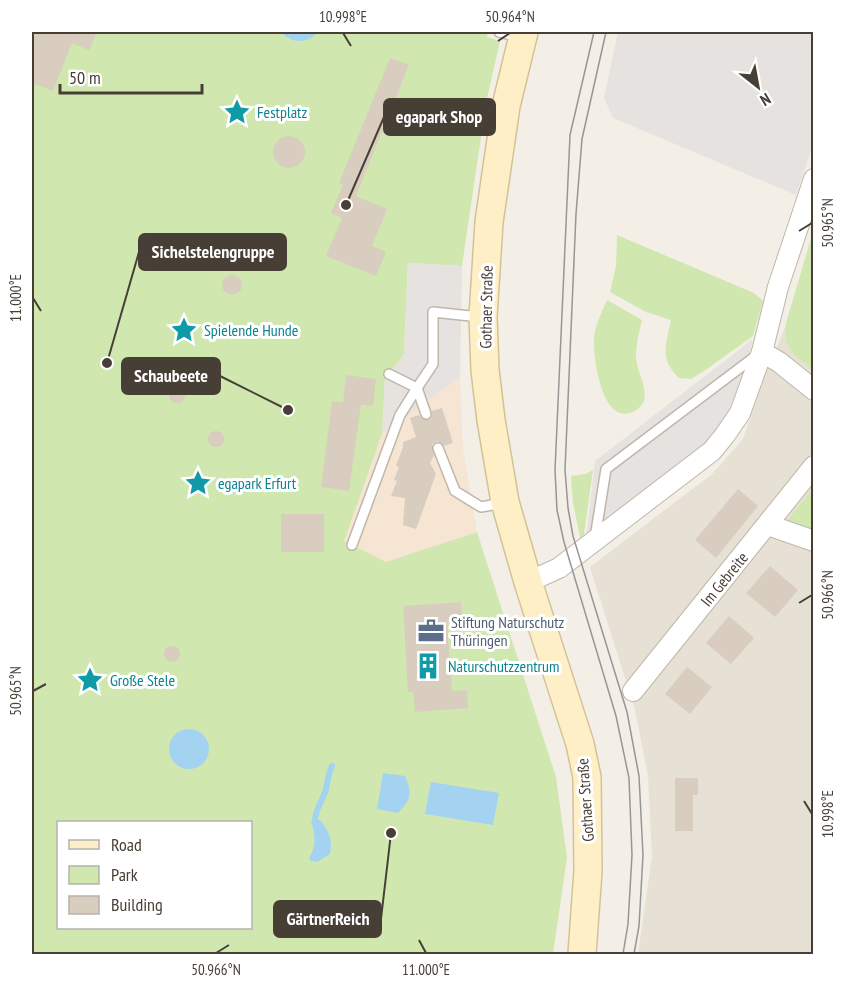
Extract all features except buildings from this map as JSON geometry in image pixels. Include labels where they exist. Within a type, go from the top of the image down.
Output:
[{"type":"main road","name":"Gothaer Straße","points":[[515,34],[489,222],[483,317],[493,505],[528,582],[580,744],[586,777],[588,871],[582,954]]},
{"type":"street","points":[[528,582],[558,568],[595,541],[712,451],[725,435],[740,413],[762,352],[778,288],[813,179]]},
{"type":"street","points":[[762,352],[779,362],[813,390]]},
{"type":"street","name":"Im Gebreite","points":[[633,691],[813,466]]},
{"type":"street","points":[[768,525],[813,541]]},
{"type":"lane","points":[[352,545],[400,415],[433,364],[433,312],[483,317]]},
{"type":"lane","points":[[595,541],[606,469],[762,352]]},
{"type":"lane","points":[[389,374],[417,388],[426,414]]},
{"type":"lane","points":[[438,448],[455,491],[493,505]]},
{"type":"shaded area","points":[[618,32],[813,32],[813,145],[796,195],[613,118],[604,98]]},
{"type":"shaded area","points":[[813,249],[813,954],[638,954],[652,856],[648,776],[635,710],[590,567],[712,474],[743,439],[763,380],[795,304]]},
{"type":"shaded area","points":[[408,263],[462,266],[460,377],[382,434],[385,380],[404,354]]},
{"type":"shaded area","points":[[753,339],[730,444],[584,557],[595,461]]},
{"type":"shaded area","points":[[460,377],[463,449],[477,532],[386,562],[344,541],[382,434]]},
{"type":"green space","name":"egapark Erfurt","points":[[32,32],[488,32],[487,37],[500,41],[486,103],[462,266],[408,263],[404,354],[385,380],[382,434],[344,541],[386,562],[477,532],[556,777],[567,858],[553,954],[32,954]]},
{"type":"green space","points":[[813,232],[813,370],[791,351],[785,332]]},
{"type":"green space","points":[[617,235],[754,293],[763,301],[753,336],[691,379],[679,378],[666,358],[666,344],[671,320],[644,311],[610,292],[616,266]]},
{"type":"green space","points":[[607,300],[642,320],[636,356],[645,396],[642,405],[630,413],[620,413],[613,408],[606,399],[598,375],[594,338]]},
{"type":"green space","points":[[593,470],[581,542],[573,503],[571,476],[586,474]]},
{"type":"green space","points":[[813,489],[813,532],[787,521]]},
{"type":"water","points":[[281,32],[318,32],[309,39],[300,41],[290,39]]},
{"type":"water","points":[[189,729],[203,735],[209,749],[203,763],[189,769],[175,763],[169,749],[175,735]]},
{"type":"water","points":[[383,773],[405,776],[409,796],[398,813],[377,809]]},
{"type":"water","points":[[431,782],[499,793],[493,825],[425,814]]},
{"type":"water","points":[[320,820],[330,836],[331,849],[330,854],[317,862],[309,858],[314,840],[311,821]]},
{"type":"waterway","points":[[315,821],[332,766]]},
{"type":"tram line","points":[[594,32],[570,135],[555,470],[557,510],[564,542],[616,716],[629,778],[632,855],[628,924],[623,954]]},
{"type":"tram line","points":[[606,32],[582,139],[576,214],[565,470],[573,536],[627,712],[639,776],[643,855],[639,926],[634,954]]},
{"type":"place","name":"Festplatz","points":[[237,112]]},
{"type":"place","name":"egapark Shop","points":[[346,205]]},
{"type":"place","name":"Spielende Hunde","points":[[184,330]]},
{"type":"place","name":"Sichelstelengruppe","points":[[107,363]]},
{"type":"place","name":"Schaubeete","points":[[288,410]]},
{"type":"place","name":"egapark Erfurt","points":[[198,483]]},
{"type":"place","name":"Stiftung Naturschutz Thüringen","points":[[431,631]]},
{"type":"place","name":"Naturschutzzentrum","points":[[428,666]]},
{"type":"place","name":"Große Stele","points":[[90,680]]},
{"type":"place","name":"GärtnerReich","points":[[391,833]]}]
